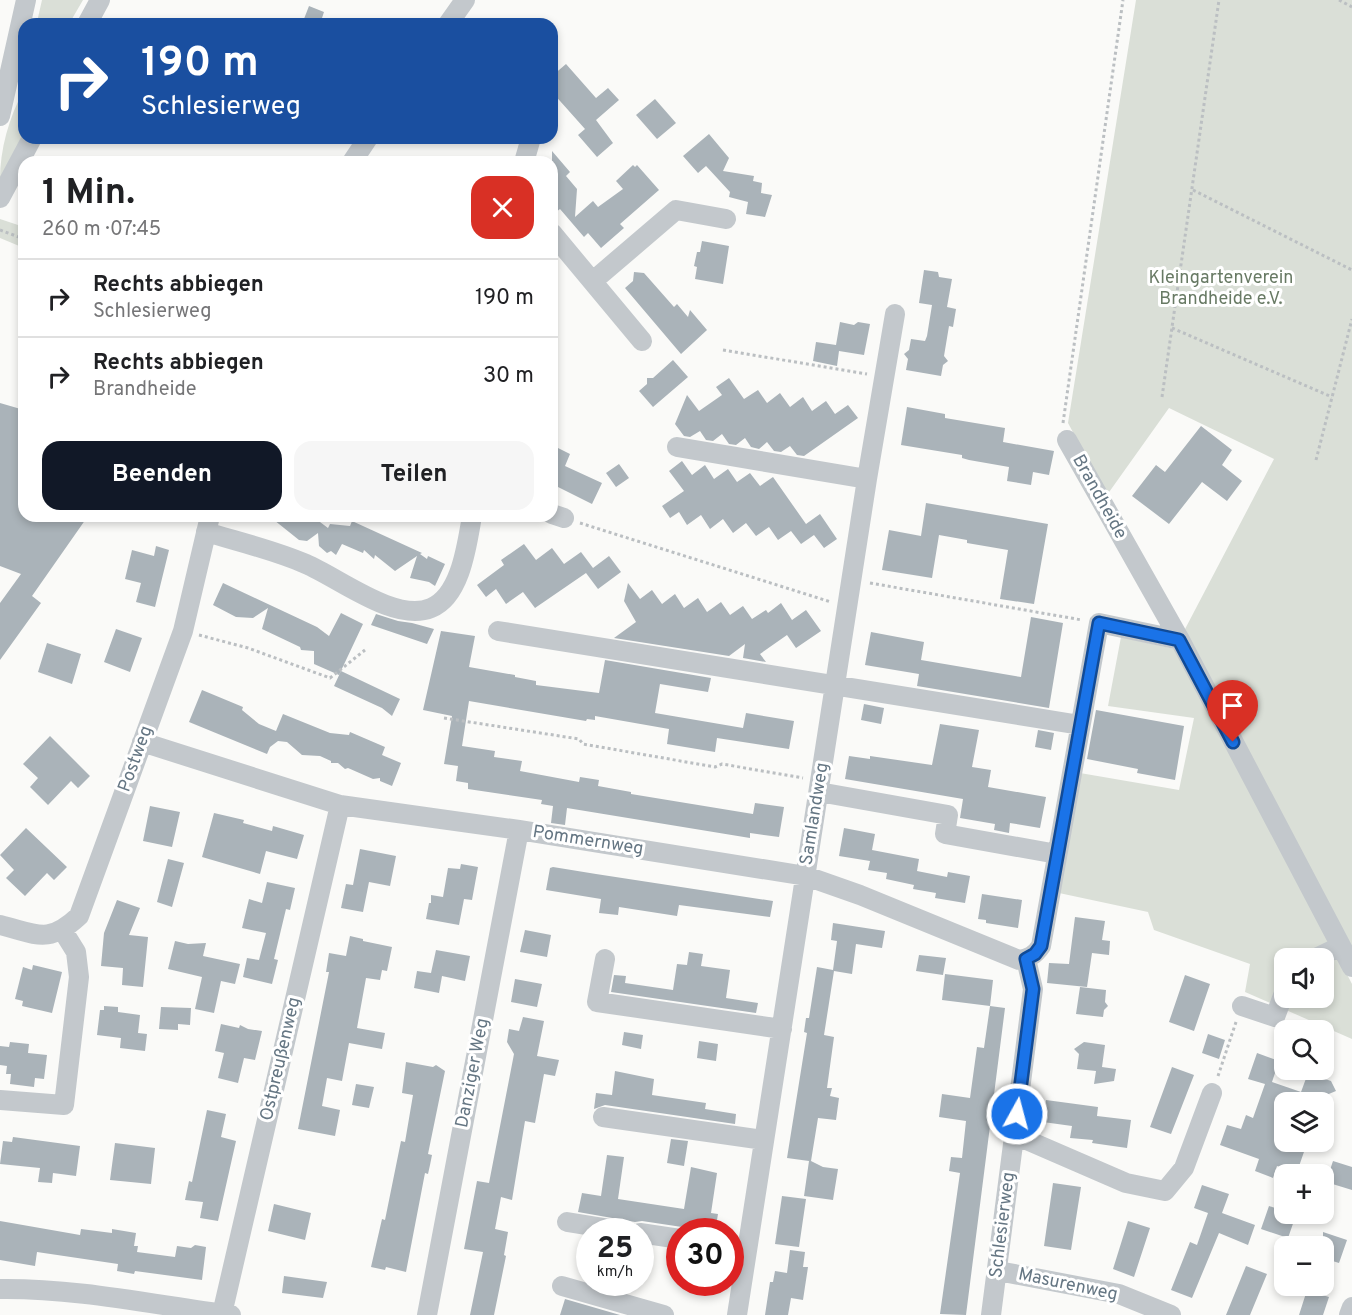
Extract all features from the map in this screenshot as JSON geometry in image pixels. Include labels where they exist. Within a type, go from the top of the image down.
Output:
[{"type":"street","points":[[24,18],[26,0]]},
{"type":"street","points":[[90,18],[100,0]]},
{"type":"street","points":[[452,18],[465,0]]},
{"type":"street","points":[[0,116],[18,60]]},
{"type":"street","points":[[0,198],[18,164]]},
{"type":"street","points":[[593,280],[676,210],[726,219]]},
{"type":"street","points":[[558,240],[642,341]]},
{"type":"street","name":"Samlandweg","points":[[744,1226],[764,1140],[883,377],[896,314]]},
{"type":"street","name":"Brandheide","points":[[1067,440],[1179,640],[1352,967]]},
{"type":"street","points":[[677,447],[867,479]]},
{"type":"street","points":[[208,524],[306,564],[397,609],[416,612],[433,608],[447,596],[456,582],[463,562],[471,522]]},
{"type":"street","name":"Postweg","points":[[63,931],[79,916],[183,631],[208,524]]},
{"type":"street","points":[[1026,959],[1035,954],[1041,946],[1099,623],[1179,640]]},
{"type":"street","points":[[498,631],[1080,725]]},
{"type":"street","name":"Pommernweg","points":[[142,742],[340,805],[519,830],[806,876],[860,895],[1011,959],[1026,959]]},
{"type":"street","points":[[820,786],[948,815],[945,834],[1057,854]]},
{"type":"street","name":"Ostpreußenweg","points":[[227,1314],[340,805]]},
{"type":"street","name":"Danziger Weg","points":[[427,1315],[519,830]]},
{"type":"street","points":[[0,925],[44,936],[63,931],[76,952],[79,977],[64,1105],[0,1100]]},
{"type":"street","points":[[1334,949],[1341,946]]},
{"type":"street","points":[[605,959],[597,1002],[782,1029]]},
{"type":"street","name":"Schlesierweg","points":[[991,1315],[1033,989],[1026,959]]},
{"type":"street","points":[[1242,1006],[1275,1017],[1278,1008]]},
{"type":"street","points":[[1015,1135],[1126,1183],[1165,1191],[1184,1168],[1212,1093]]},
{"type":"street","points":[[603,1117],[764,1140]]},
{"type":"street","points":[[567,1222],[576,1223]]},
{"type":"street","name":"Masurenweg","points":[[998,1271],[1119,1294],[1171,1315]]},
{"type":"street","points":[[562,1286],[664,1315]]},
{"type":"street","points":[[0,1289],[26,1289],[118,1298],[227,1314]]},
{"type":"street","name":"Samlandweg","points":[[736,1315],[737,1296]]},
{"type":"street","points":[[1349,1315],[1352,1307]]},
{"type":"path","name":"Brandheide","points":[[1067,440],[1063,422],[1123,0]]},
{"type":"path","points":[[1162,397],[1219,0]]},
{"type":"path","points":[[1339,0],[1352,7]]},
{"type":"path","points":[[1192,189],[1352,270]]},
{"type":"path","points":[[0,230],[18,237]]},
{"type":"path","points":[[1316,460],[1352,319]]},
{"type":"path","points":[[1172,328],[1332,397]]},
{"type":"path","points":[[723,350],[883,377]]},
{"type":"path","points":[[558,516],[847,607]]},
{"type":"path","points":[[851,580],[1099,623]]},
{"type":"path","points":[[183,631],[248,648],[330,678],[365,650]]},
{"type":"path","points":[[444,718],[579,739],[583,744],[715,767],[722,764],[820,786]]},
{"type":"path","points":[[1212,1093],[1242,1006]]},
{"type":"green space","points":[[42,0],[83,0],[72,18],[38,18]]},
{"type":"green space","name":"Kleingartenverein Brandheide e.V.","points":[[1136,0],[1352,0],[1352,948],[1184,631],[1274,459],[1169,408],[1107,495],[1068,423]]},
{"type":"green space","points":[[18,103],[19,144],[0,180],[6,134]]},
{"type":"green space","points":[[0,219],[18,225],[18,246],[0,238]]},
{"type":"green space","points":[[1121,637],[1179,650],[1333,948],[1274,948],[1274,1005],[1245,992],[1250,964],[1154,930],[1148,912],[1059,893],[1080,773],[1179,790],[1194,718],[1108,706]]},
{"type":"green space","points":[[1334,949],[1352,984],[1352,1039],[1334,1031],[1334,1020],[1309,1020],[1281,1008],[1334,1008]]},
{"type":"building","points":[[309,6],[324,12],[322,18],[304,18]]},
{"type":"building","points":[[566,64],[596,98],[608,88],[619,100],[596,120],[613,143],[597,157],[578,135],[585,129],[558,99],[558,71]]},
{"type":"building","points":[[655,99],[676,123],[657,139],[636,115]]},
{"type":"building","points":[[709,134],[729,158],[723,171],[754,176],[753,181],[762,183],[761,193],[772,195],[765,217],[746,214],[748,202],[729,197],[730,192],[706,166],[698,173],[683,156]]},
{"type":"building","points":[[558,158],[570,172],[566,176],[577,189],[575,217],[593,201],[598,207],[623,189],[616,181],[633,165],[635,167],[637,165],[659,190],[620,224],[624,228],[601,248],[588,233],[584,237],[560,209],[558,210]]},
{"type":"building","points":[[702,241],[729,246],[723,284],[695,279],[697,267],[694,266]]},
{"type":"building","points":[[924,270],[938,272],[939,277],[952,279],[947,307],[956,309],[953,327],[949,326],[944,356],[948,361],[943,365],[941,376],[906,370],[908,359],[904,354],[909,350],[911,339],[925,341],[927,336],[932,305],[919,303]]},
{"type":"building","points":[[634,272],[644,273],[674,307],[677,304],[688,317],[690,310],[707,330],[681,354],[625,288],[633,281]]},
{"type":"building","points":[[840,322],[854,325],[858,322],[870,324],[864,355],[839,351],[837,366],[813,361],[816,342],[836,345]]},
{"type":"building","points":[[673,360],[688,377],[653,407],[639,391],[647,384],[647,378],[653,378]]},
{"type":"building","points":[[729,378],[744,399],[758,390],[767,403],[780,393],[790,407],[803,397],[812,411],[826,401],[835,414],[848,405],[858,418],[804,456],[797,455],[790,446],[781,452],[774,451],[767,442],[759,449],[751,447],[745,438],[736,445],[729,444],[722,434],[713,441],[706,440],[700,431],[690,437],[684,436],[675,424],[687,395],[699,411],[722,395],[716,387]]},
{"type":"building","points":[[0,403],[18,408],[18,522],[84,522],[32,596],[41,603],[0,660],[0,603],[21,574],[0,566]]},
{"type":"building","points":[[907,407],[945,414],[945,418],[1005,428],[1003,442],[1054,451],[1049,475],[1033,472],[1031,485],[1007,481],[1009,467],[969,460],[962,458],[962,455],[901,445]]},
{"type":"building","points":[[1201,426],[1232,450],[1222,465],[1242,481],[1227,501],[1202,482],[1169,524],[1132,496],[1156,465],[1165,472]]},
{"type":"building","points":[[558,448],[570,454],[565,466],[602,483],[592,504],[558,487]]},
{"type":"building","points":[[682,461],[692,475],[705,465],[714,479],[728,469],[737,482],[750,473],[760,486],[773,477],[806,524],[820,514],[837,539],[824,548],[814,535],[801,544],[791,531],[778,540],[769,527],[756,536],[746,523],[733,533],[723,519],[710,529],[701,515],[687,525],[679,512],[670,518],[662,506],[684,491],[669,471]]},
{"type":"building","points":[[619,464],[629,478],[616,487],[606,473]]},
{"type":"building","points":[[926,503],[1048,524],[1034,604],[1000,599],[1008,550],[967,543],[967,540],[939,535],[932,578],[882,570],[889,530],[921,536]]},
{"type":"building","points":[[276,522],[320,522],[328,528],[330,524],[350,526],[354,522],[422,553],[420,554],[427,559],[428,556],[445,564],[435,586],[429,582],[410,578],[417,556],[395,571],[375,555],[374,559],[364,550],[363,553],[342,544],[336,555],[331,551],[327,553],[319,546],[318,533],[307,541],[299,540]]},
{"type":"building","points":[[524,544],[536,560],[552,548],[564,564],[581,552],[593,568],[609,556],[621,572],[598,589],[586,573],[535,608],[523,592],[506,604],[496,589],[486,597],[477,585],[504,565],[501,560]]},
{"type":"building","points":[[156,546],[169,550],[155,607],[136,602],[141,583],[125,579],[132,550],[154,556]]},
{"type":"building","points":[[223,583],[317,627],[329,636],[341,613],[363,624],[339,675],[314,664],[314,651],[301,650],[300,647],[262,629],[268,608],[253,618],[236,617],[213,605]]},
{"type":"building","points":[[628,583],[640,599],[652,590],[662,604],[675,594],[684,608],[698,598],[707,612],[721,602],[730,615],[743,606],[752,619],[766,610],[768,613],[781,603],[792,620],[806,610],[821,631],[796,648],[787,635],[760,654],[766,662],[743,658],[745,644],[729,656],[614,638],[636,622],[624,601]]},
{"type":"building","points":[[376,614],[434,629],[427,644],[371,625]]},
{"type":"building","points":[[1031,617],[1063,623],[1049,708],[917,686],[919,674],[865,665],[871,632],[924,642],[921,660],[1021,677]]},
{"type":"building","points":[[116,629],[142,638],[130,672],[104,662]]},
{"type":"building","points":[[441,631],[475,636],[469,667],[515,675],[515,677],[536,681],[536,685],[599,693],[605,660],[711,678],[708,692],[660,684],[655,713],[743,728],[746,713],[794,721],[789,749],[717,738],[715,752],[667,744],[669,729],[595,716],[595,720],[587,719],[586,721],[469,701],[462,746],[495,751],[494,757],[522,761],[520,771],[579,782],[580,777],[599,780],[598,786],[631,792],[631,794],[753,814],[755,803],[784,807],[779,837],[750,833],[750,838],[567,808],[565,825],[551,823],[553,806],[541,804],[542,800],[468,789],[468,783],[456,781],[458,766],[444,764],[452,716],[423,710]]},
{"type":"building","points":[[47,643],[81,654],[72,684],[38,672]]},
{"type":"building","points":[[341,671],[400,699],[392,716],[382,708],[334,686]]},
{"type":"building","points":[[202,690],[243,707],[242,710],[259,724],[276,731],[283,714],[330,733],[349,735],[350,732],[385,747],[382,755],[401,763],[392,786],[380,781],[380,778],[373,779],[348,768],[345,769],[338,763],[331,763],[320,756],[302,755],[287,742],[278,741],[270,747],[267,754],[189,722]]},
{"type":"building","points":[[864,704],[884,708],[881,724],[861,720]]},
{"type":"building","points":[[1096,710],[1184,726],[1175,780],[1137,773],[1138,769],[1087,759]]},
{"type":"building","points":[[940,724],[979,730],[972,767],[991,770],[988,787],[1046,797],[1040,828],[1010,823],[1009,833],[994,830],[995,824],[960,818],[963,799],[845,779],[849,756],[870,759],[870,756],[932,765]]},
{"type":"building","points":[[1038,730],[1054,733],[1051,750],[1035,747]]},
{"type":"building","points":[[50,736],[90,776],[78,788],[71,781],[48,805],[30,787],[38,778],[23,764]]},
{"type":"building","points":[[150,806],[180,812],[172,847],[143,841]]},
{"type":"building","points":[[214,813],[244,820],[243,823],[272,831],[273,826],[304,835],[297,859],[266,851],[260,874],[202,857]]},
{"type":"building","points":[[26,828],[67,867],[54,880],[47,873],[25,896],[6,878],[14,870],[0,855]]},
{"type":"building","points":[[844,828],[875,834],[872,850],[919,859],[917,871],[947,877],[948,872],[970,876],[965,903],[935,898],[936,893],[913,889],[914,885],[886,879],[887,873],[868,870],[870,861],[839,856]]},
{"type":"building","points":[[360,849],[396,856],[390,886],[369,882],[363,912],[341,908],[346,884],[353,885]]},
{"type":"building","points":[[168,859],[184,863],[172,907],[157,902]]},
{"type":"building","points":[[461,864],[478,867],[472,900],[464,899],[459,925],[426,919],[431,895],[443,897],[448,868],[460,869]]},
{"type":"building","points":[[550,868],[773,901],[770,917],[679,905],[677,916],[619,907],[618,915],[599,913],[601,899],[546,890]]},
{"type":"building","points":[[267,882],[295,888],[290,910],[286,909],[274,959],[278,960],[272,984],[243,977],[247,958],[259,960],[266,933],[242,928],[249,899],[262,903]]},
{"type":"building","points":[[982,894],[1022,900],[1018,928],[986,923],[986,920],[978,919]]},
{"type":"building","points":[[117,900],[140,908],[129,935],[148,937],[143,987],[122,985],[123,968],[101,966],[104,933]]},
{"type":"building","points":[[1075,917],[1105,921],[1102,940],[1110,941],[1109,955],[1092,953],[1087,987],[1047,983],[1049,963],[1069,964]]},
{"type":"building","points":[[833,923],[885,931],[882,948],[856,944],[852,974],[834,971],[824,1035],[834,1037],[827,1088],[832,1088],[830,1096],[839,1098],[836,1120],[818,1118],[811,1161],[823,1167],[838,1169],[833,1200],[804,1196],[809,1161],[787,1158],[807,1033],[804,1032],[806,1018],[809,1018],[817,967],[833,970],[837,941],[831,940]]},
{"type":"building","points":[[525,930],[551,935],[547,957],[520,952]]},
{"type":"building","points":[[350,936],[392,947],[387,971],[382,970],[380,980],[366,978],[357,1028],[385,1033],[382,1049],[349,1043],[342,1081],[327,1078],[322,1106],[340,1110],[335,1136],[298,1129],[329,972],[326,972],[329,953],[346,956]]},
{"type":"building","points":[[175,941],[188,944],[206,943],[203,956],[240,964],[235,984],[221,981],[214,1013],[195,1009],[202,977],[168,969]]},
{"type":"building","points":[[436,950],[470,956],[465,981],[442,976],[439,993],[414,988],[417,971],[431,973]]},
{"type":"building","points":[[689,952],[703,954],[701,966],[730,970],[726,998],[758,1003],[756,1013],[611,992],[614,975],[626,976],[625,983],[673,990],[677,964],[687,965]]},
{"type":"building","points":[[919,955],[946,958],[943,975],[916,971]]},
{"type":"building","points":[[33,965],[62,972],[52,1013],[22,1006],[23,1001],[15,999],[23,967],[32,970]]},
{"type":"building","points":[[945,974],[993,980],[990,1006],[942,1000]]},
{"type":"building","points":[[1185,975],[1210,984],[1194,1031],[1169,1022]]},
{"type":"building","points":[[515,979],[542,984],[537,1007],[511,1002]]},
{"type":"building","points":[[1080,987],[1106,990],[1105,1002],[1108,1006],[1104,1010],[1103,1017],[1076,1014]]},
{"type":"building","points":[[104,1006],[118,1007],[118,1012],[140,1015],[138,1033],[147,1034],[145,1051],[120,1048],[121,1038],[97,1035],[100,1010],[104,1010]]},
{"type":"building","points":[[990,1006],[1005,1008],[966,1315],[940,1314],[960,1173],[949,1171],[951,1157],[962,1158],[966,1121],[939,1117],[942,1094],[970,1098],[977,1047],[984,1048]]},
{"type":"building","points":[[161,1007],[191,1008],[190,1025],[178,1024],[178,1030],[159,1029]]},
{"type":"building","points":[[523,1017],[544,1021],[537,1056],[559,1060],[555,1076],[544,1074],[535,1123],[525,1121],[512,1200],[501,1197],[495,1229],[508,1232],[504,1255],[506,1256],[494,1315],[470,1315],[483,1252],[464,1249],[477,1181],[489,1183],[514,1054],[507,1042],[509,1029],[519,1031]]},
{"type":"building","points":[[221,1024],[239,1028],[240,1025],[262,1031],[255,1060],[244,1058],[238,1083],[218,1078],[224,1053],[215,1051]]},
{"type":"building","points":[[624,1032],[643,1035],[641,1049],[622,1045]]},
{"type":"building","points":[[1208,1034],[1225,1040],[1219,1059],[1202,1053]]},
{"type":"building","points":[[699,1041],[718,1044],[716,1061],[697,1058]]},
{"type":"building","points":[[10,1042],[29,1044],[28,1053],[47,1055],[44,1079],[35,1078],[34,1087],[10,1084],[11,1074],[6,1074],[7,1066],[0,1065],[0,1046],[9,1047]]},
{"type":"building","points":[[1084,1042],[1105,1045],[1102,1067],[1116,1069],[1114,1081],[1094,1084],[1096,1071],[1077,1069],[1079,1054],[1074,1049]]},
{"type":"building","points":[[1257,1053],[1274,1059],[1272,1082],[1301,1092],[1274,1092],[1274,1152],[1304,1152],[1300,1164],[1274,1164],[1273,1178],[1255,1171],[1259,1159],[1220,1145],[1227,1125],[1241,1129],[1246,1115],[1253,1118],[1265,1084],[1248,1079]]},
{"type":"building","points":[[406,1062],[433,1067],[436,1065],[445,1071],[428,1154],[432,1155],[428,1174],[425,1173],[406,1272],[386,1267],[385,1270],[371,1267],[382,1219],[385,1220],[401,1141],[405,1142],[413,1095],[402,1093]]},
{"type":"building","points":[[1172,1067],[1194,1075],[1171,1134],[1150,1127]]},
{"type":"building","points":[[615,1071],[654,1079],[652,1095],[706,1103],[705,1109],[736,1114],[735,1124],[605,1105],[594,1109],[596,1093],[612,1095]]},
{"type":"building","points":[[1305,1080],[1331,1081],[1336,1091],[1301,1092]]},
{"type":"building","points":[[356,1084],[374,1087],[369,1108],[352,1105]]},
{"type":"building","points":[[1046,1100],[1098,1107],[1097,1116],[1131,1120],[1127,1148],[1092,1143],[1093,1140],[1070,1138],[1072,1126],[1043,1122]]},
{"type":"building","points":[[207,1110],[226,1114],[221,1137],[236,1141],[218,1221],[200,1218],[203,1202],[185,1200],[189,1181],[192,1182]]},
{"type":"building","points":[[13,1137],[80,1146],[76,1176],[53,1173],[52,1183],[38,1182],[40,1168],[0,1164],[3,1141],[12,1142]]},
{"type":"building","points":[[671,1139],[688,1141],[684,1166],[667,1163]]},
{"type":"building","points":[[115,1143],[155,1148],[151,1184],[110,1180]]},
{"type":"building","points":[[607,1155],[624,1157],[618,1199],[684,1209],[691,1167],[717,1173],[711,1213],[718,1214],[717,1218],[666,1218],[666,1225],[654,1223],[654,1218],[612,1218],[578,1212],[582,1193],[601,1196]]},
{"type":"building","points":[[1333,1161],[1352,1167],[1352,1190],[1334,1184],[1334,1164],[1332,1164]]},
{"type":"building","points":[[1053,1183],[1081,1187],[1071,1250],[1044,1246]]},
{"type":"building","points":[[1202,1185],[1229,1194],[1222,1213],[1255,1225],[1248,1245],[1219,1233],[1192,1298],[1171,1290],[1190,1242],[1197,1245],[1208,1213],[1194,1208]]},
{"type":"building","points":[[782,1196],[806,1199],[799,1247],[775,1244]]},
{"type":"building","points":[[274,1204],[311,1213],[305,1240],[268,1231]]},
{"type":"building","points":[[1269,1206],[1274,1208],[1274,1224],[1293,1224],[1289,1236],[1261,1229]]},
{"type":"building","points":[[0,1221],[80,1235],[81,1229],[112,1233],[112,1229],[136,1233],[134,1246],[138,1246],[137,1252],[175,1257],[177,1246],[206,1247],[202,1280],[135,1271],[134,1274],[117,1271],[118,1264],[37,1252],[35,1266],[0,1260]]},
{"type":"building","points":[[1128,1221],[1150,1228],[1134,1277],[1113,1269]]},
{"type":"building","points":[[1323,1232],[1347,1240],[1339,1263],[1334,1261],[1334,1236],[1323,1236]]},
{"type":"building","points":[[790,1250],[805,1252],[803,1267],[808,1267],[803,1300],[791,1298],[788,1315],[765,1315],[770,1282],[773,1282],[775,1271],[787,1273]]},
{"type":"building","points":[[1246,1266],[1267,1274],[1250,1315],[1226,1315]]},
{"type":"building","points":[[284,1276],[327,1282],[323,1298],[282,1293]]},
{"type":"building","points":[[1305,1296],[1329,1297],[1323,1315],[1299,1315]]},
{"type":"building","points":[[565,1299],[620,1315],[560,1315]]},
{"type":"route","points":[[1017,1114],[1033,989],[1026,959],[1035,954],[1041,946],[1099,623],[1179,640],[1233,742]]}]
